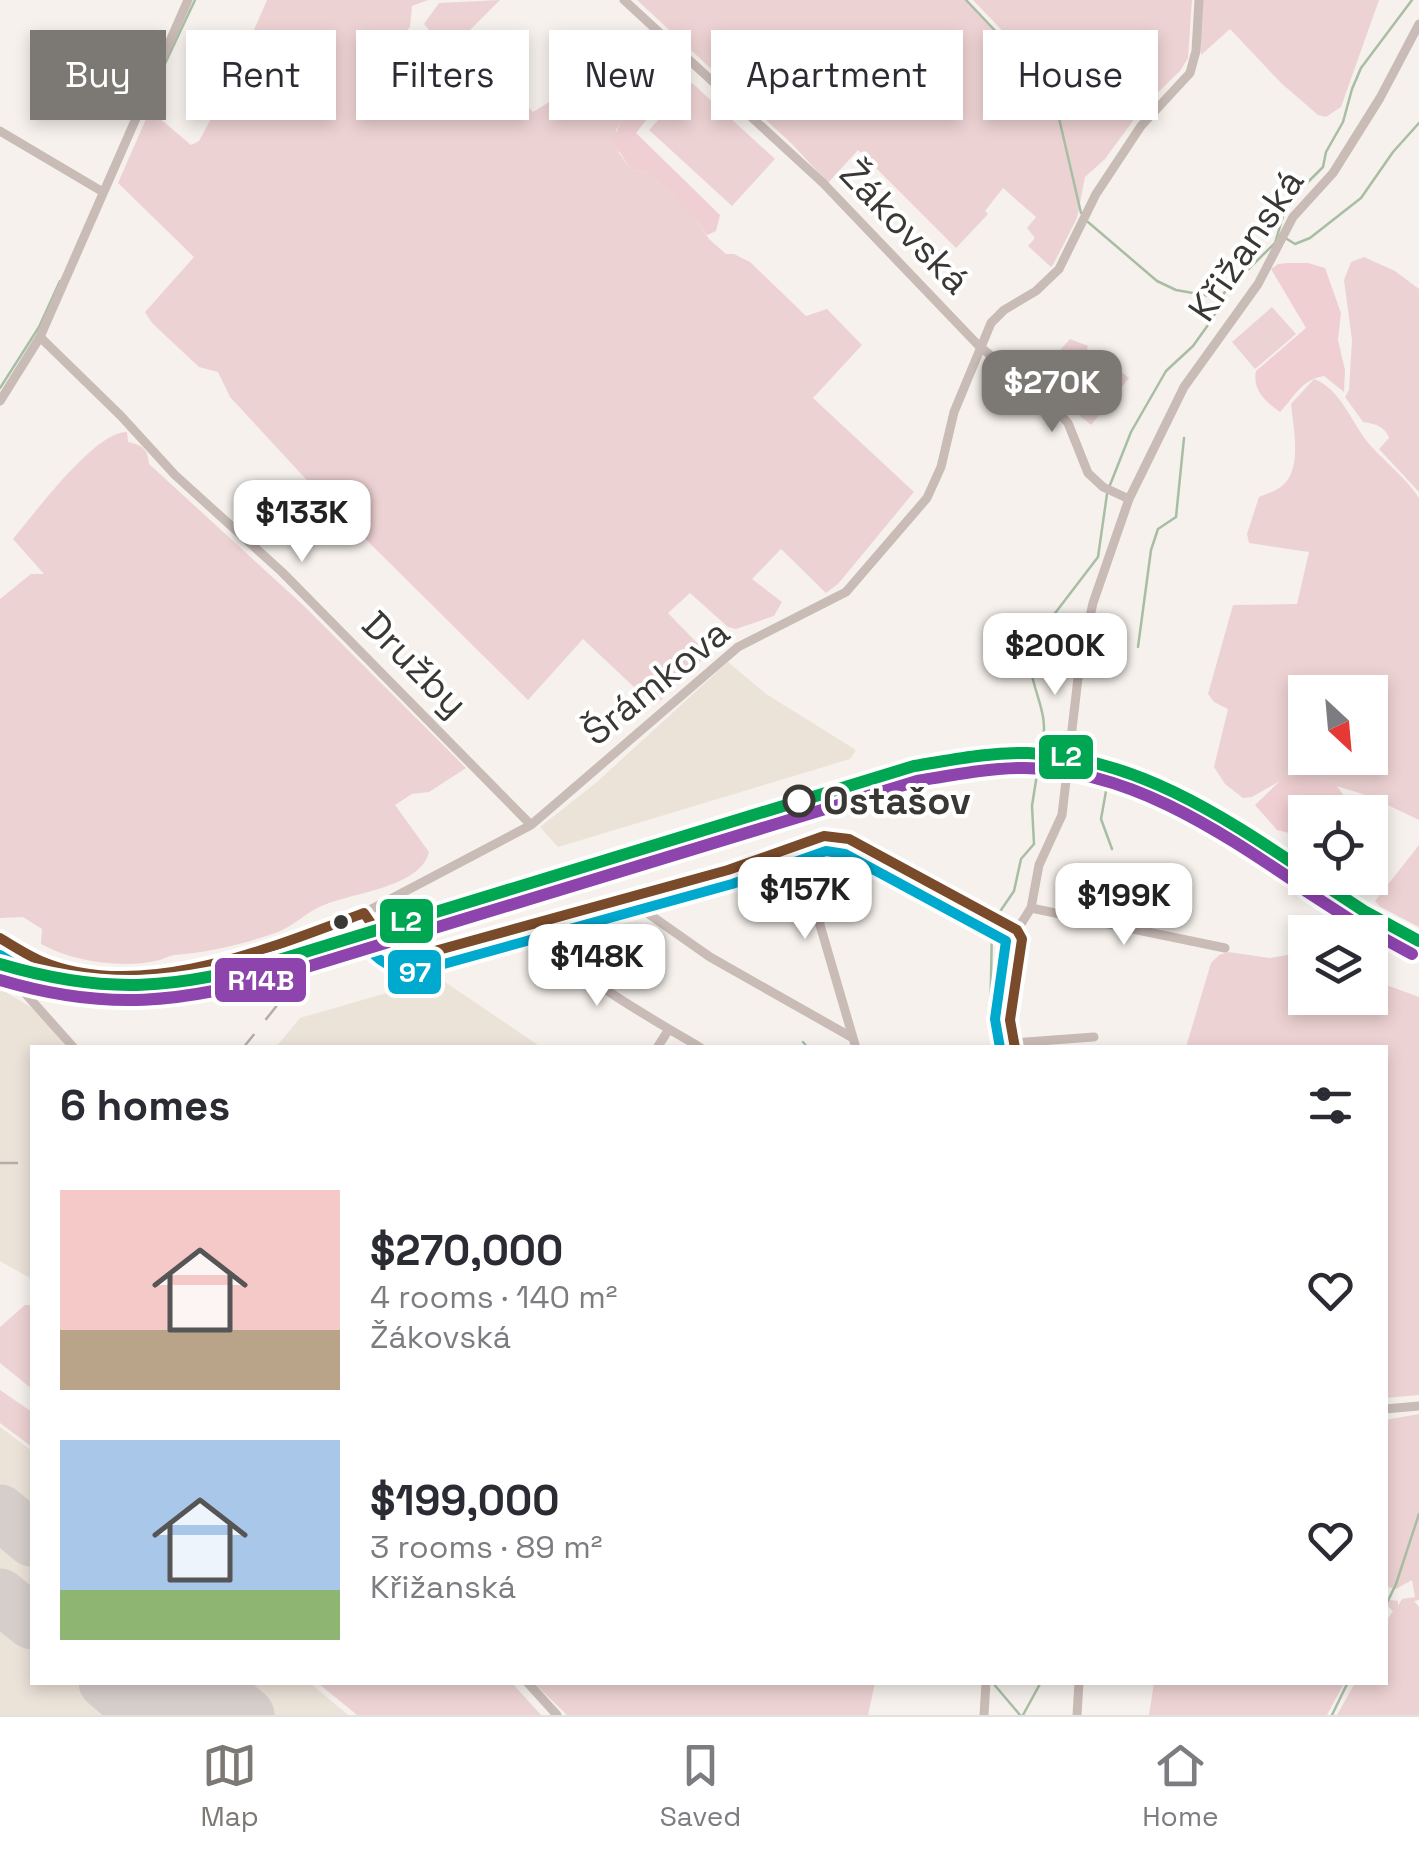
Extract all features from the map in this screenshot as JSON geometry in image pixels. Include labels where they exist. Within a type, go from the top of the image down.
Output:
[{"type":"street","points":[[0,402],[40,337],[188,0]]},
{"type":"street","name":"Žákovská","points":[[624,0],[823,184],[979,346],[1052,405],[1068,423],[1088,473],[1102,487],[1130,499]]},
{"type":"street","name":"Šrámkova","points":[[364,913],[531,825],[738,647],[846,592],[927,498],[941,467],[954,412],[991,323],[1059,269],[1096,194],[1141,126],[1190,73],[1196,51],[1199,0]]},
{"type":"street","name":"Křižanská","points":[[1017,930],[1031,908],[1039,865],[1062,815],[1076,684],[1093,603],[1130,499],[1184,386],[1258,284],[1292,217],[1332,173],[1380,98],[1419,24]]},
{"type":"street","points":[[0,132],[104,192]]},
{"type":"street","name":"Družby","points":[[40,337],[122,416],[175,475],[282,572],[531,825]]},
{"type":"street","points":[[0,938],[20,952],[68,968],[113,976],[170,973],[236,958],[364,913],[380,943],[413,957],[728,870],[824,836],[879,854],[1017,930],[1022,938],[1010,1020],[1014,1045],[1094,1038]]},
{"type":"street","points":[[838,838],[819,891],[820,925],[854,1043]]},
{"type":"street","points":[[626,898],[710,957],[854,1043]]},
{"type":"street","points":[[1031,908],[1225,948]]},
{"type":"street","points":[[530,924],[568,964],[696,1045]]},
{"type":"street","points":[[20,952],[17,980],[71,1045]]},
{"type":"street","points":[[659,1045],[669,1029]]},
{"type":"street","points":[[1388,1409],[1419,1406]]},
{"type":"street","points":[[530,1685],[557,1715]]},
{"type":"street","points":[[984,1715],[986,1685]]},
{"type":"street","points":[[1077,1715],[1078,1685]]},
{"type":"shaded area","points":[[267,0],[428,0],[412,6],[407,30],[356,30],[356,120],[529,120],[529,108],[533,112],[549,102],[549,120],[623,120],[616,130],[619,153],[630,168],[661,184],[690,210],[709,239],[726,254],[750,262],[806,316],[827,309],[862,345],[813,398],[914,492],[838,584],[826,593],[781,549],[752,579],[782,602],[774,616],[736,629],[728,627],[690,593],[668,613],[698,644],[701,661],[658,703],[653,705],[583,639],[528,700],[316,490],[230,397],[218,372],[199,367],[145,312],[194,257],[118,183],[146,120],[162,120],[191,145],[199,141],[210,120],[336,120],[336,30],[254,30]]},
{"type":"shaded area","points":[[500,0],[470,30],[429,30],[424,24],[439,3]]},
{"type":"shaded area","points":[[637,0],[965,0],[993,30],[983,30],[983,120],[1134,120],[1105,159],[1085,177],[1077,218],[1051,267],[1028,246],[1035,238],[1027,228],[1036,217],[1003,188],[985,211],[988,214],[956,248],[858,150],[828,183],[766,120],[963,120],[963,30],[711,30],[711,69],[691,50],[691,30],[669,30]]},
{"type":"shaded area","points":[[973,0],[1192,0],[1188,58],[1158,92],[1158,30],[1002,30]]},
{"type":"shaded area","points":[[1201,0],[1379,0],[1341,107],[1326,117],[1318,115],[1281,83],[1230,29],[1201,55]]},
{"type":"shaded area","points":[[691,84],[711,100],[711,120],[732,120],[775,159],[732,206],[649,130],[658,120],[691,120]]},
{"type":"shaded area","points":[[623,120],[646,120],[636,133],[720,215],[716,231],[707,235],[690,211],[661,184],[630,168],[613,142]]},
{"type":"shaded area","points":[[1364,257],[1395,271],[1419,289],[1419,492],[1379,449],[1389,438],[1385,431],[1363,422],[1345,397],[1349,390],[1352,340],[1344,280],[1351,262]]},
{"type":"shaded area","points":[[1308,263],[1325,268],[1341,313],[1338,340],[1345,370],[1344,392],[1324,376],[1316,378],[1303,385],[1280,412],[1261,395],[1256,371],[1306,328],[1271,269],[1278,264]]},
{"type":"shaded area","points":[[1272,307],[1296,334],[1255,369],[1232,342]]},
{"type":"shaded area","points":[[1070,339],[1088,346],[1087,350],[1094,350],[1129,378],[1091,425],[1032,382]]},
{"type":"shaded area","points":[[1314,379],[1332,391],[1370,445],[1419,498],[1419,820],[1388,805],[1388,795],[1366,795],[1301,775],[1388,775],[1388,675],[1288,675],[1290,775],[1252,797],[1243,798],[1225,784],[1214,767],[1228,709],[1208,694],[1233,605],[1297,604],[1309,552],[1249,543],[1247,534],[1259,497],[1288,479],[1295,447],[1291,404]]},
{"type":"shaded area","points":[[127,432],[128,442],[143,448],[149,464],[303,605],[466,768],[429,792],[412,794],[395,805],[429,852],[423,864],[400,881],[324,905],[284,929],[240,944],[130,964],[68,955],[41,944],[42,929],[23,917],[0,918],[0,599],[31,574],[44,574],[13,539],[82,459],[114,435]]},
{"type":"shaded area","points":[[728,662],[766,694],[856,750],[850,759],[558,847],[540,827],[597,782]]},
{"type":"shaded area","points":[[1014,746],[1100,756],[1171,779],[1288,852],[1288,867],[1166,790],[1097,768],[1014,759],[916,772],[370,942],[347,944],[198,986],[112,992],[59,986],[0,970],[0,957],[86,978],[138,981],[196,973],[912,760]]},
{"type":"shaded area","points":[[1289,775],[1304,775],[1336,785],[1343,795],[1288,795],[1288,833],[1277,830],[1255,805]]},
{"type":"shaded area","points":[[1419,845],[1419,927],[1375,901],[1380,895],[1388,895],[1388,884]]},
{"type":"shaded area","points":[[1329,895],[1354,895],[1387,915],[1358,915]]},
{"type":"shaded area","points":[[1388,916],[1419,934],[1419,948],[1388,931]]},
{"type":"shaded area","points":[[1228,952],[1270,958],[1288,955],[1288,1015],[1388,1015],[1388,986],[1419,997],[1419,1395],[1388,1398],[1388,1045],[1187,1045],[1211,963]]},
{"type":"shaded area","points":[[439,978],[538,1045],[278,1045],[300,1018]]},
{"type":"shaded area","points":[[0,989],[36,1010],[64,1045],[30,1045],[30,1278],[0,1261]]},
{"type":"shaded area","points":[[30,1305],[30,1387],[0,1363],[0,1327]]},
{"type":"shaded area","points":[[0,1390],[30,1411],[30,1446],[0,1423]]},
{"type":"shaded area","points":[[1419,1414],[1419,1600],[1414,1601],[1419,1607],[1419,1715],[1337,1715],[1354,1685],[1388,1685],[1388,1618],[1393,1611],[1388,1599],[1398,1601],[1398,1606],[1402,1599],[1415,1597],[1412,1580],[1396,1589],[1388,1587],[1388,1419]]},
{"type":"shaded area","points":[[0,1427],[30,1450],[30,1685],[312,1685],[348,1715],[0,1715]]},
{"type":"shaded area","points":[[320,1685],[514,1685],[541,1715],[357,1715]]},
{"type":"shaded area","points":[[536,1685],[875,1685],[868,1715],[567,1715]]},
{"type":"shaded area","points":[[1154,1685],[1343,1685],[1327,1715],[1149,1715]]},
{"type":"waterway","points":[[166,61],[195,0]]},
{"type":"waterway","points":[[966,0],[1042,80],[1055,101],[1081,213]]},
{"type":"waterway","points":[[1110,485],[1131,432],[1166,371],[1193,346],[1213,318],[1224,293],[1275,243],[1287,203],[1323,167],[1361,68],[1412,0]]},
{"type":"waterway","points":[[1287,239],[1295,244],[1310,238],[1361,198],[1419,123]]},
{"type":"waterway","points":[[1088,222],[1157,281],[1176,290],[1221,298]]},
{"type":"waterway","points":[[0,388],[39,327],[60,281]]},
{"type":"waterway","points":[[1138,647],[1151,550],[1158,529],[1176,517],[1184,438]]},
{"type":"waterway","points":[[1042,744],[1043,718],[1031,668],[1033,642],[1098,557],[1107,494]]},
{"type":"waterway","points":[[999,913],[1014,891],[1021,859],[1034,844],[1032,806],[1039,761]]},
{"type":"waterway","points":[[1110,769],[1101,819],[1112,849]]},
{"type":"waterway","points":[[992,924],[990,1033],[993,1045]]},
{"type":"waterway","points":[[1388,1601],[1419,1514]]},
{"type":"waterway","points":[[995,1685],[1020,1715]]},
{"type":"waterway","points":[[1023,1715],[1039,1685]]},
{"type":"waterway","points":[[1332,1715],[1347,1685]]},
{"type":"runway","points":[[0,1512],[30,1537]]},
{"type":"runway","points":[[0,1596],[30,1620]]},
{"type":"runway","points":[[110,1685],[145,1715]]},
{"type":"runway","points":[[161,1685],[196,1715]]},
{"type":"runway","points":[[212,1685],[247,1715]]},
{"type":"railway","points":[[245,1045],[295,983],[349,946],[399,927],[639,855],[726,823]]},
{"type":"railway","points":[[0,1163],[30,1163]]},
{"type":"transit line","name":"L2","points":[[0,964],[75,981],[109,984],[142,985],[208,977],[282,959],[914,766],[999,754],[1067,757],[1139,777],[1208,810],[1288,860]]},
{"type":"transit line","name":"R14B","points":[[0,980],[75,997],[110,1000],[212,991],[287,973],[917,781],[997,769],[1062,771],[1134,790],[1202,823],[1288,877]]},
{"type":"transit line","points":[[0,938],[41,961],[79,972],[120,976],[162,973],[247,955],[364,913],[388,948],[413,957],[728,870],[824,836],[849,839],[1017,930]]},
{"type":"transit line","name":"97","points":[[0,955],[34,974],[72,987],[154,989],[239,972],[357,932],[381,960],[415,972],[732,884],[826,851],[845,854],[1006,941],[995,1019],[999,1045]]},
{"type":"transit line","name":"R14B","points":[[1312,895],[1412,954]]},
{"type":"transit line","name":"L2","points":[[1340,895],[1419,941]]},
{"type":"transit line","points":[[1014,1045],[1010,1020],[1022,939],[1017,930]]},
{"type":"place","name":"Ostašov","points":[[799,801]]}]
